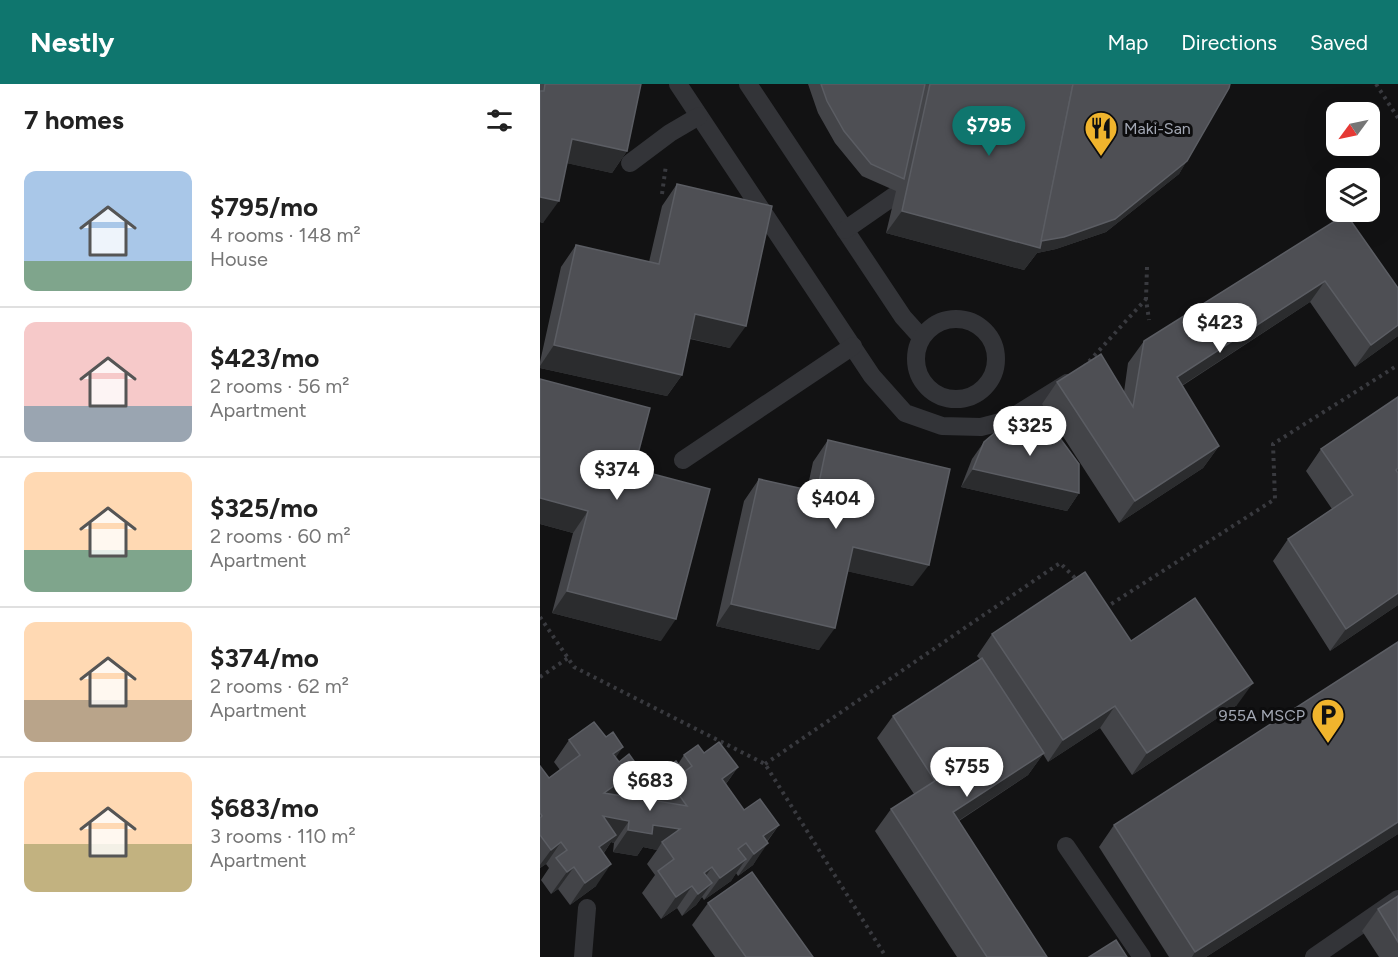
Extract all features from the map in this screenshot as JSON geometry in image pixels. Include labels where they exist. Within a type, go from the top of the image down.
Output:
[{"type":"lane","points":[[678,84],[872,376],[905,413],[942,426],[981,427],[1008,420],[1074,378]]},
{"type":"lane","points":[[748,84],[903,317],[921,337]]},
{"type":"lane","points":[[630,163],[670,133],[699,116]]},
{"type":"lane","points":[[845,230],[894,196]]},
{"type":"lane","points":[[962,318],[984,328],[996,348],[996,371],[983,391],[962,401],[939,397],[921,381],[914,359],[921,337],[939,321],[962,318]]},
{"type":"lane","points":[[683,460],[853,346]]},
{"type":"lane","points":[[1066,846],[1142,957]]},
{"type":"lane","points":[[1314,957],[1398,899]]},
{"type":"lane","points":[[583,957],[587,908]]},
{"type":"path","points":[[1376,84],[1398,118]]},
{"type":"path","points":[[1147,267],[1146,299],[1149,320]]},
{"type":"path","points":[[1074,378],[1146,299]]},
{"type":"path","points":[[1097,600],[1105,608],[1275,499],[1273,444],[1398,365]]},
{"type":"path","points":[[765,764],[1060,563],[1082,585]]},
{"type":"path","points":[[540,617],[574,667],[765,764],[886,957]]},
{"type":"path","points":[[540,677],[568,658]]},
{"type":"building","points":[[545,84],[641,84],[627,151],[572,139],[559,201],[540,197],[540,91],[544,91]]},
{"type":"building","points":[[821,84],[925,84],[904,179],[871,164],[844,131],[827,101]]},
{"type":"building","points":[[930,84],[1073,84],[1040,248],[902,211]]},
{"type":"building","points":[[1073,84],[1230,84],[1187,161],[1115,219],[1064,237],[1041,241]]},
{"type":"building","points":[[677,184],[772,206],[746,326],[695,314],[682,375],[554,345],[576,245],[659,264]]},
{"type":"building","points":[[1333,222],[1352,222],[1398,288],[1398,325],[1371,345],[1325,281],[1177,377],[1219,446],[1135,501],[1057,382],[1101,354],[1133,407],[1144,341]]},
{"type":"building","points":[[540,379],[650,408],[634,469],[710,489],[676,619],[567,591],[588,511],[540,498]]},
{"type":"building","points":[[1398,397],[1398,468],[1396,470],[1398,473],[1398,593],[1346,629],[1288,539],[1353,495],[1321,449]]},
{"type":"building","points":[[1032,424],[1057,434],[1079,464],[1079,493],[973,469],[984,442],[1004,425]]},
{"type":"building","points":[[828,440],[950,469],[929,565],[853,547],[835,628],[731,604],[759,479],[817,492]]},
{"type":"building","points":[[1085,572],[1131,641],[1195,598],[1253,683],[1147,753],[1115,706],[1063,740],[992,634]]},
{"type":"building","name":"955A MSCP","points":[[1398,642],[1398,822],[1195,952],[1114,825]]},
{"type":"building","points":[[982,658],[1044,753],[953,812],[1047,957],[987,957],[891,809],[935,781],[893,716]]},
{"type":"building","points":[[594,722],[606,737],[613,732],[623,747],[613,754],[619,762],[629,754],[639,768],[604,793],[634,798],[636,781],[660,785],[657,801],[687,806],[662,771],[676,761],[684,772],[692,766],[684,755],[698,745],[704,753],[719,742],[738,767],[722,779],[744,810],[760,799],[779,825],[763,836],[768,843],[754,854],[746,843],[738,849],[746,859],[720,878],[712,867],[704,873],[712,883],[698,894],[692,886],[676,897],[658,871],[674,859],[662,842],[680,829],[653,825],[652,834],[628,830],[629,821],[603,816],[616,835],[599,847],[611,864],[585,883],[574,867],[567,872],[556,858],[567,850],[561,842],[551,850],[540,835],[542,816],[540,813],[540,766],[549,778],[580,755],[569,740]]},
{"type":"building","points":[[752,872],[813,957],[746,957],[708,903]]},
{"type":"building","points":[[1398,896],[1398,942],[1378,909]]},
{"type":"building","points":[[1116,940],[1127,957],[1089,957]]},
{"type":"place","name":"Maki-San","points":[[1101,157]]},
{"type":"place","name":"955A MSCP","points":[[1328,744]]}]
